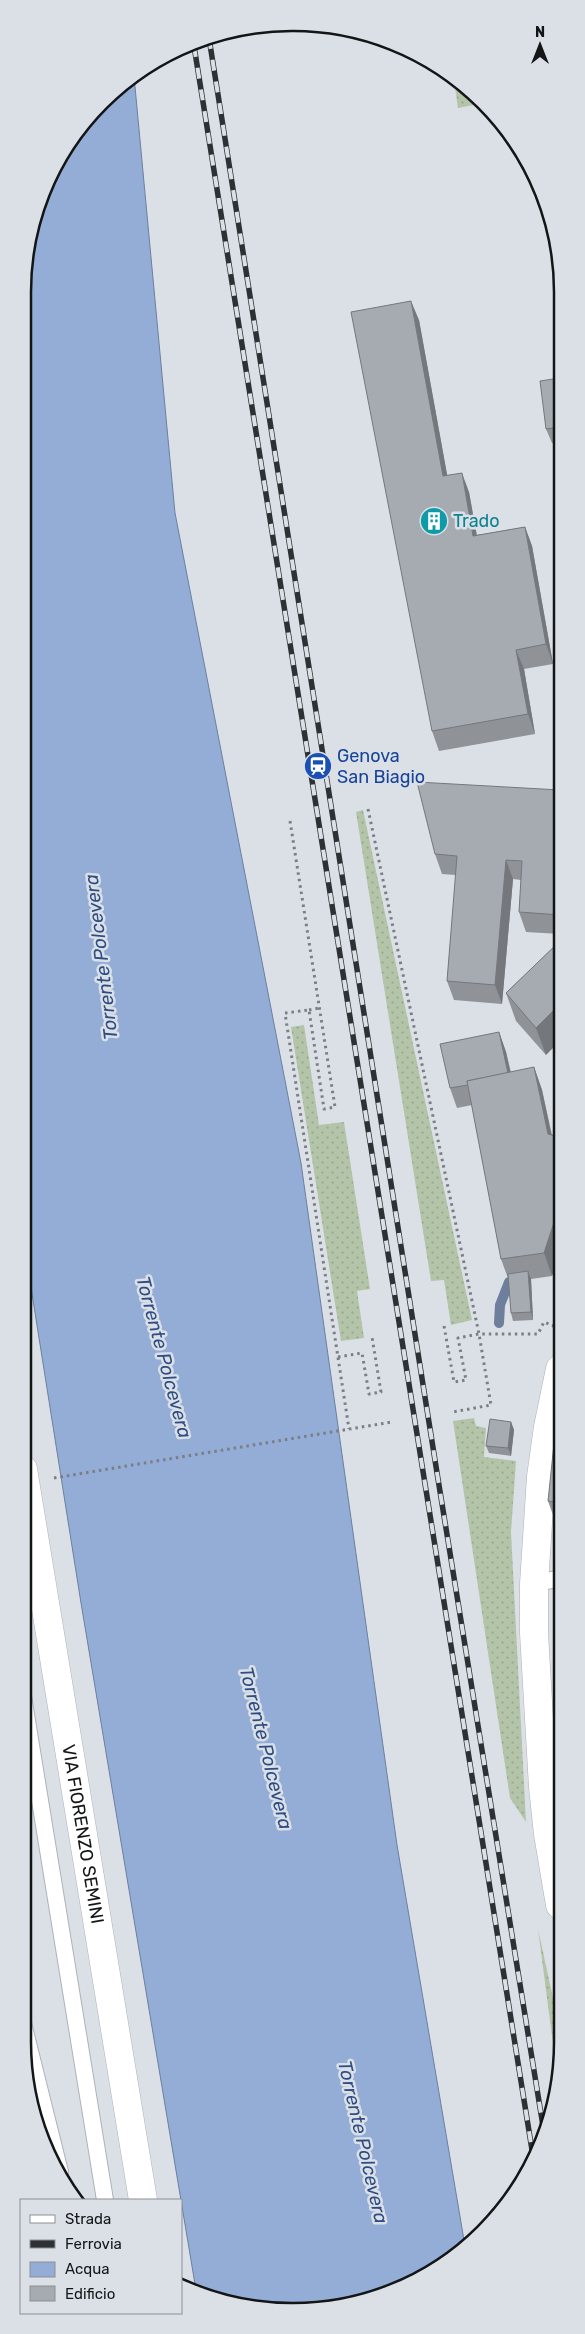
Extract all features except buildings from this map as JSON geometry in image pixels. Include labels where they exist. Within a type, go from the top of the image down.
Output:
[{"type":"main road","points":[[554,1398],[541,1477],[534,1584],[534,1633],[543,1787],[554,1873]]},
{"type":"main road","name":"VIA FIORENZO SEMINI","points":[[34,1474],[143,2199]]},
{"type":"lane","points":[[534,1584],[554,1579]]},
{"type":"lane","points":[[31,1771],[105,2199]]},
{"type":"lane","points":[[32,2063],[54,2147]]},
{"type":"path","points":[[368,809],[480,1334],[491,1405],[452,1412]]},
{"type":"path","points":[[290,821],[334,1107],[324,1109],[309,1010]]},
{"type":"path","points":[[319,1008],[284,1014],[349,1429]]},
{"type":"path","points":[[444,1326],[454,1382],[466,1380],[458,1338],[480,1334],[538,1334],[544,1322],[553,1326],[554,1323]]},
{"type":"path","points":[[338,1357],[362,1353],[368,1394],[381,1392],[372,1337]]},
{"type":"path","points":[[34,1474],[392,1422]]},
{"type":"green space","points":[[455,88],[474,105],[458,108]]},
{"type":"green space","points":[[363,810],[472,1320],[451,1325],[444,1280],[431,1281],[356,812]]},
{"type":"green space","points":[[304,1025],[319,1125],[344,1122],[370,1289],[357,1291],[364,1338],[341,1341],[291,1027]]},
{"type":"green space","points":[[474,1418],[476,1426],[486,1428],[484,1457],[516,1461],[511,1532],[526,1822],[510,1798],[453,1421]]},
{"type":"green space","points":[[538,1929],[554,2002],[554,2048]]},
{"type":"water","name":"Torrente Polcevera","points":[[135,84],[175,513],[301,1163],[397,1845],[464,2239],[438,2259],[408,2276],[376,2289],[343,2298],[292,2303],[242,2298],[195,2284],[81,1603],[31,1287],[31,292],[36,242],[45,209],[58,177],[85,133],[120,96]]},
{"type":"waterway","points":[[499,1323],[500,1305],[509,1282]]},
{"type":"railway","points":[[210,45],[542,2119]]},
{"type":"railway","points":[[195,50],[532,2147]]},
{"type":"place","name":"Trado","points":[[434,521]]},
{"type":"place","name":"Genova San Biagio","points":[[318,766]]}]
